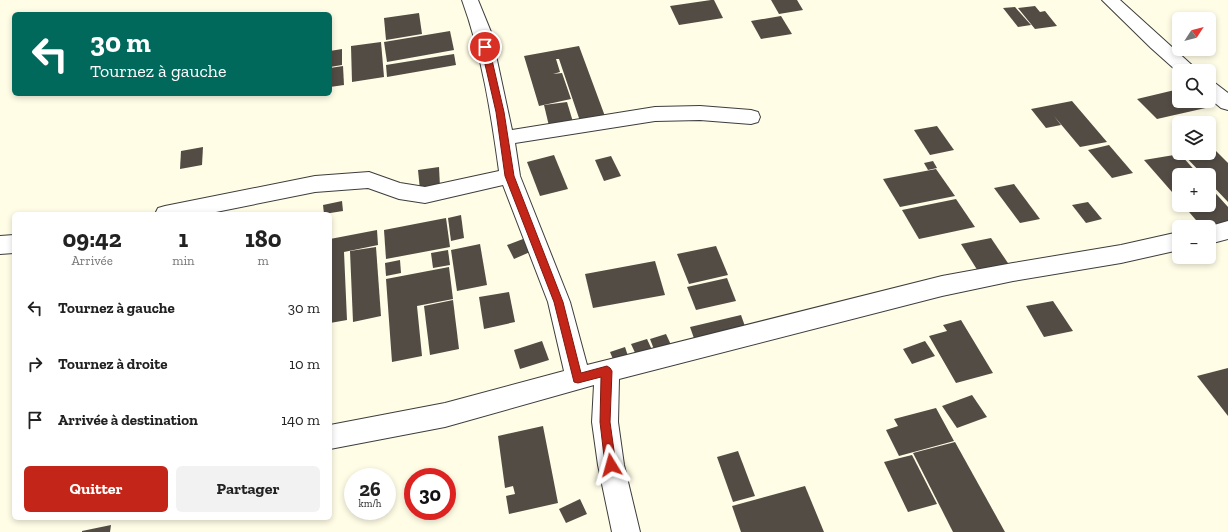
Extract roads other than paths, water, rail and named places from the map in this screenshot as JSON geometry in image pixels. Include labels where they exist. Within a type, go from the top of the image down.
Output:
[{"type":"street","points":[[470,0],[482,32],[500,112],[510,176],[558,302],[578,378]]},
{"type":"street","points":[[1110,0],[1180,64]]},
{"type":"street","points":[[1216,94],[1228,103]]},
{"type":"street","points":[[504,138],[655,114],[700,113],[752,117]]},
{"type":"street","points":[[175,212],[315,184],[369,180],[399,190],[425,195],[510,176]]},
{"type":"street","points":[[1216,233],[1228,230]]},
{"type":"street","points":[[332,437],[445,415],[578,378],[942,286],[1013,272],[1121,254],[1172,243]]},
{"type":"street","points":[[0,246],[12,244]]},
{"type":"street","points":[[607,371],[605,422],[611,465],[626,532]]}]
